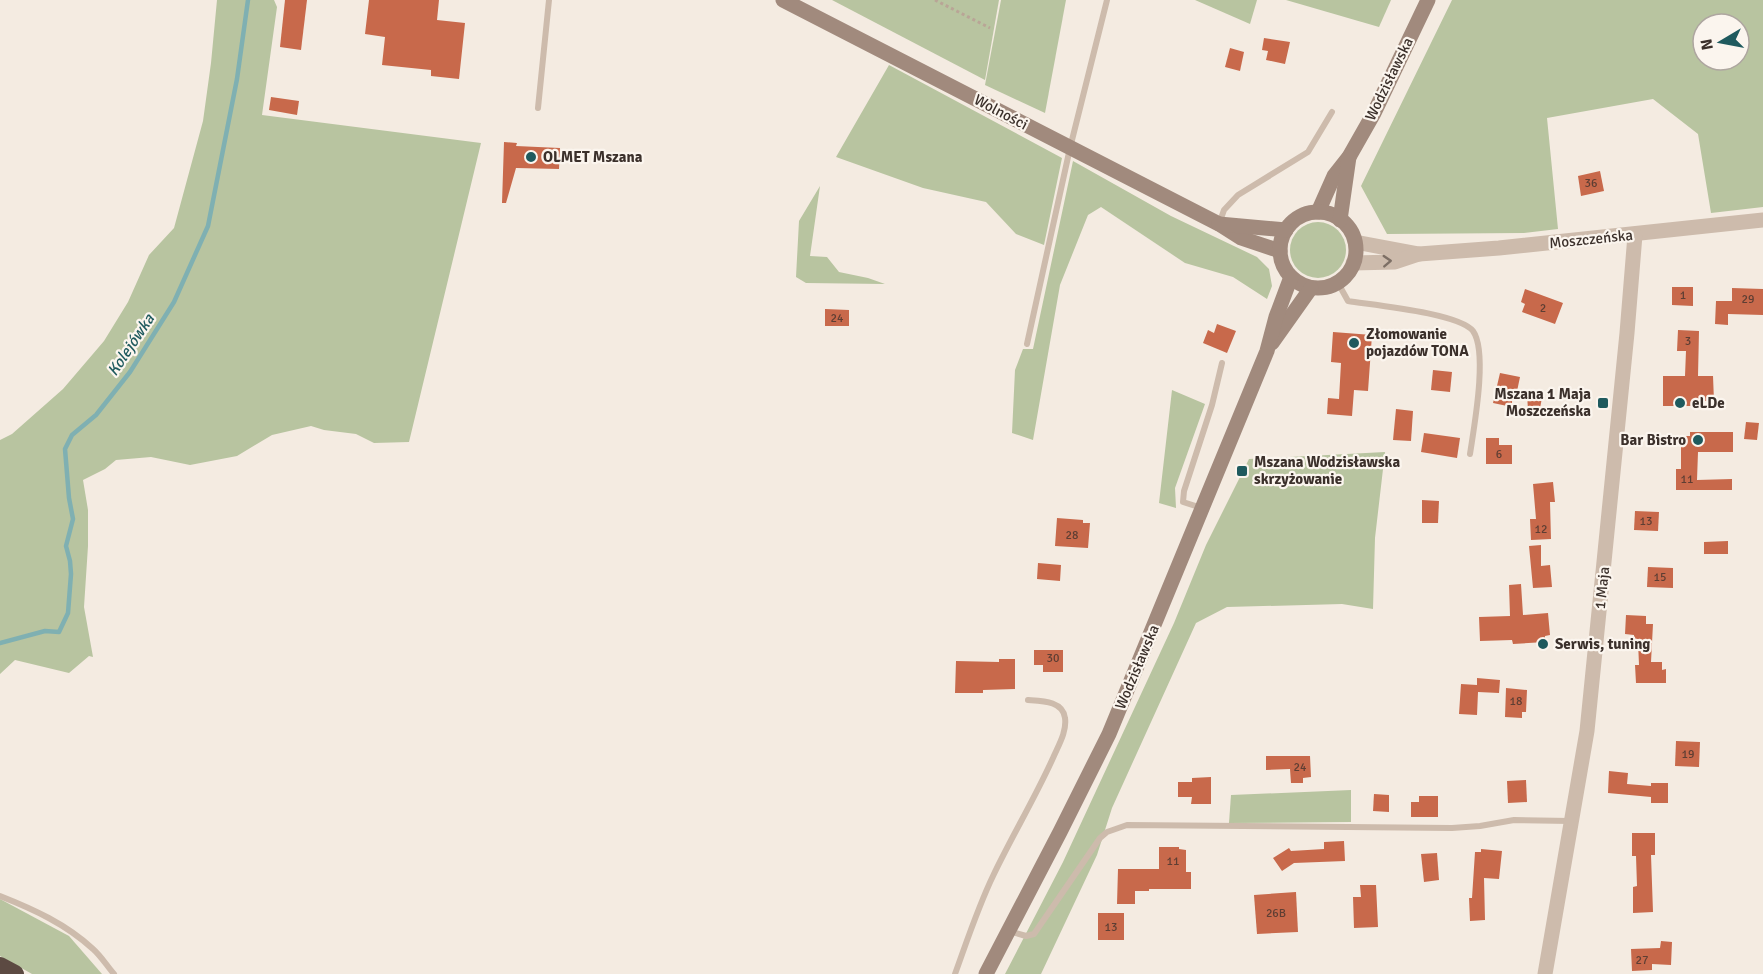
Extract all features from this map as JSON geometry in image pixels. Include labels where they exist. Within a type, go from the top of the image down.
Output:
[{"type":"highway","points":[[0,966],[15,974]]},
{"type":"main road","name":"Wolności","points":[[783,0],[1219,224],[1241,238],[1280,251]]},
{"type":"main road","name":"Wodzisławska","points":[[1318,212],[1334,176],[1349,157],[1374,113],[1428,0]]},
{"type":"main road","name":"Wodzisławska","points":[[1340,220],[1349,157]]},
{"type":"main road","points":[[1318,212],[1330,214],[1340,220],[1348,227],[1355,242],[1356,253],[1347,274],[1328,287],[1311,288],[1300,284],[1291,277],[1282,263],[1281,240],[1286,230],[1298,218],[1318,212]]},
{"type":"main road","name":"Wolności","points":[[1219,224],[1286,230]]},
{"type":"main road","name":"Wodzisławska","points":[[986,974],[1109,734],[1267,351],[1276,317],[1291,277]]},
{"type":"main road","name":"Wodzisławska","points":[[1267,351],[1311,288]]},
{"type":"street","name":"Moszczeńska","points":[[1353,263],[1395,262],[1419,254],[1635,235],[1763,220]]},
{"type":"street","name":"1 Maja","points":[[1545,974],[1587,731],[1628,333],[1635,235]]},
{"type":"street","name":"Moszczeńska","points":[[1355,242],[1419,254]]},
{"type":"lane","points":[[538,108],[549,0]]},
{"type":"lane","points":[[1028,344],[1070,148],[1107,0]]},
{"type":"lane","points":[[1219,224],[1224,210],[1238,195],[1308,152],[1332,112]]},
{"type":"lane","points":[[1338,282],[1348,301],[1439,315],[1461,322],[1473,331],[1478,345],[1480,364],[1470,454]]},
{"type":"lane","points":[[1203,508],[1183,502],[1184,491],[1212,405],[1222,363]]},
{"type":"lane","points":[[954,974],[991,879],[1038,792],[1062,736],[1065,718],[1063,711],[1057,705],[1046,701],[1028,700]]},
{"type":"lane","points":[[1008,931],[1026,936],[1034,934],[1100,838],[1107,832],[1127,825],[1452,828],[1514,820],[1573,821]]},
{"type":"lane","points":[[0,896],[26,906],[58,923],[93,949],[114,974]]},
{"type":"path","points":[[935,0],[990,28]]},
{"type":"green space","points":[[217,0],[274,0],[277,7],[262,115],[481,143],[409,442],[374,443],[356,434],[311,426],[272,435],[237,456],[190,465],[151,457],[116,460],[105,469],[83,480],[88,510],[84,607],[93,657],[89,656],[69,673],[15,660],[0,674],[0,440],[12,434],[63,389],[104,341],[128,302],[149,255],[174,228],[203,121]]},
{"type":"green space","points":[[832,0],[999,0],[985,80]]},
{"type":"green space","points":[[1001,0],[1066,0],[1045,113],[985,85]]},
{"type":"green space","points":[[1195,0],[1257,0],[1250,24]]},
{"type":"green space","points":[[1286,0],[1391,0],[1379,27]]},
{"type":"green space","points":[[1452,0],[1763,0],[1763,207],[1711,213],[1698,134],[1653,99],[1547,118],[1558,229],[1524,233],[1387,234],[1361,186]]},
{"type":"green space","points":[[889,65],[1062,158],[1044,245],[1016,234],[986,202],[923,188],[836,157]]},
{"type":"green space","points":[[1073,161],[1171,216],[1257,257],[1269,269],[1272,286],[1267,299],[1233,277],[1185,263],[1101,207],[1088,215],[1060,285],[1033,440],[1012,433],[1015,370],[1023,349],[1033,349]]},
{"type":"green space","points":[[820,186],[810,256],[827,257],[839,272],[885,284],[806,283],[796,277],[799,221]]},
{"type":"green space","points":[[1318,222],[1329,224],[1338,230],[1344,239],[1346,250],[1344,261],[1338,270],[1329,276],[1318,278],[1307,276],[1298,270],[1292,261],[1290,250],[1292,239],[1298,230],[1307,224]]},
{"type":"green space","points":[[1172,390],[1205,404],[1175,488],[1176,508],[1159,503]]},
{"type":"green space","points":[[1385,452],[1375,538],[1373,609],[1342,604],[1227,607],[1196,623],[1112,808],[1097,855],[1041,974],[1005,974],[1063,862],[1174,623],[1206,545],[1249,459]]},
{"type":"green space","points":[[1351,790],[1351,822],[1229,823],[1231,795]]},
{"type":"green space","points":[[0,899],[69,936],[102,974],[32,974],[0,956]]},
{"type":"building","points":[[285,0],[307,0],[301,50],[280,47]]},
{"type":"building","points":[[369,0],[439,0],[437,20],[465,23],[459,79],[431,76],[431,70],[382,65],[385,37],[365,34]]},
{"type":"building","points":[[1264,38],[1290,42],[1285,64],[1266,60],[1268,51],[1262,50]]},
{"type":"building","points":[[1230,48],[1244,52],[1240,71],[1225,67]]},
{"type":"building","points":[[271,97],[299,101],[297,115],[269,110]]},
{"type":"building","name":"OLMET Mszana","points":[[504,142],[517,143],[516,146],[560,148],[559,169],[516,168],[506,203],[502,203]]},
{"type":"building","points":[[1600,171],[1604,191],[1581,196],[1578,176]]},
{"type":"building","points":[[1672,287],[1693,287],[1693,306],[1672,305]]},
{"type":"building","points":[[1732,288],[1763,289],[1763,315],[1728,314],[1728,325],[1715,324],[1716,301],[1732,301]]},
{"type":"building","points":[[1525,289],[1563,303],[1555,324],[1522,312],[1525,304],[1521,302]]},
{"type":"building","points":[[825,309],[849,310],[849,326],[825,326]]},
{"type":"building","points":[[1217,324],[1236,331],[1227,353],[1203,343],[1208,330],[1214,333]]},
{"type":"building","points":[[1678,330],[1699,331],[1698,376],[1713,376],[1714,401],[1695,401],[1695,406],[1663,406],[1663,376],[1685,376],[1686,351],[1677,351]]},
{"type":"building","points":[[1333,332],[1372,335],[1368,391],[1354,390],[1352,416],[1327,414],[1328,398],[1339,399],[1341,363],[1331,362]]},
{"type":"building","points":[[1433,370],[1452,372],[1450,392],[1431,390]]},
{"type":"building","points":[[1500,373],[1520,377],[1516,396],[1512,396],[1512,407],[1493,403]]},
{"type":"building","points":[[1527,394],[1542,398],[1539,413],[1528,410]]},
{"type":"building","points":[[1396,409],[1413,411],[1411,441],[1393,440]]},
{"type":"building","points":[[1746,422],[1759,423],[1757,440],[1744,439]]},
{"type":"building","points":[[1690,432],[1733,432],[1733,452],[1698,452],[1697,480],[1732,479],[1732,490],[1676,490],[1676,469],[1681,469],[1681,436],[1690,436]]},
{"type":"building","points":[[1424,433],[1460,438],[1457,458],[1421,452]]},
{"type":"building","points":[[1486,438],[1499,438],[1499,445],[1512,445],[1512,464],[1486,464]]},
{"type":"building","points":[[1553,482],[1555,502],[1550,502],[1551,539],[1531,540],[1530,519],[1536,519],[1533,484]]},
{"type":"building","points":[[1422,500],[1439,501],[1438,523],[1422,523]]},
{"type":"building","points":[[1635,511],[1659,512],[1658,531],[1634,530]]},
{"type":"building","points":[[1057,518],[1083,520],[1083,523],[1090,523],[1088,548],[1055,546]]},
{"type":"building","points":[[1728,541],[1728,554],[1704,554],[1704,542]]},
{"type":"building","points":[[1541,545],[1541,566],[1550,565],[1552,587],[1533,588],[1529,546]]},
{"type":"building","points":[[1038,563],[1061,565],[1060,581],[1037,579]]},
{"type":"building","points":[[1648,567],[1673,568],[1673,588],[1647,587]]},
{"type":"building","points":[[1521,584],[1523,615],[1548,613],[1550,635],[1545,636],[1545,642],[1513,644],[1512,640],[1480,641],[1479,617],[1510,616],[1509,585]]},
{"type":"building","points":[[1626,615],[1646,616],[1646,624],[1653,624],[1651,662],[1662,662],[1662,670],[1666,669],[1666,683],[1636,683],[1635,665],[1639,665],[1638,641],[1634,641],[1634,635],[1625,634]]},
{"type":"building","points":[[1034,650],[1063,650],[1063,672],[1043,672],[1043,665],[1034,665]]},
{"type":"building","points":[[999,659],[1015,659],[1015,689],[983,690],[983,693],[955,693],[956,661],[999,662]]},
{"type":"building","points":[[1477,678],[1500,680],[1499,693],[1478,692],[1477,715],[1459,714],[1461,684],[1477,685]]},
{"type":"building","points":[[1506,688],[1527,690],[1526,712],[1522,712],[1522,718],[1505,717]]},
{"type":"building","points":[[1676,741],[1700,742],[1699,767],[1675,766]]},
{"type":"building","points":[[1266,756],[1310,756],[1311,777],[1303,778],[1303,783],[1291,783],[1290,769],[1266,770]]},
{"type":"building","points":[[1609,771],[1628,773],[1627,784],[1651,786],[1651,783],[1668,783],[1668,803],[1651,803],[1651,797],[1608,793]]},
{"type":"building","points":[[1211,777],[1211,804],[1191,804],[1192,797],[1178,797],[1178,782],[1192,782],[1192,778]]},
{"type":"building","points":[[1526,780],[1527,802],[1508,803],[1507,781]]},
{"type":"building","points":[[1374,794],[1389,795],[1389,812],[1373,811]]},
{"type":"building","points":[[1419,796],[1438,796],[1438,817],[1411,817],[1411,802],[1419,802]]},
{"type":"building","points":[[1632,833],[1655,833],[1655,855],[1651,855],[1653,912],[1633,913],[1633,887],[1637,886],[1636,856],[1632,856]]},
{"type":"building","points":[[1344,841],[1345,861],[1294,863],[1282,871],[1273,858],[1289,848],[1291,851],[1324,849],[1324,842]]},
{"type":"building","points":[[1159,847],[1179,847],[1179,849],[1186,850],[1186,872],[1191,872],[1191,889],[1135,891],[1135,904],[1117,904],[1118,869],[1159,869]]},
{"type":"building","points":[[1481,849],[1502,851],[1499,879],[1484,878],[1485,920],[1470,921],[1469,898],[1472,898],[1475,852],[1481,852]]},
{"type":"building","points":[[1437,853],[1439,880],[1424,882],[1421,854]]},
{"type":"building","points":[[1360,885],[1376,885],[1378,927],[1354,928],[1353,897],[1361,897]]},
{"type":"building","points":[[1296,892],[1298,932],[1257,934],[1254,895]]},
{"type":"building","points":[[1098,913],[1124,913],[1124,940],[1098,940]]},
{"type":"building","points":[[1661,941],[1672,942],[1671,965],[1652,964],[1652,970],[1632,971],[1631,949],[1660,948]]},
{"type":"waterway","name":"Kolejówka","points":[[0,643],[45,631],[59,632],[68,613],[71,574],[66,546],[73,519],[65,449],[72,435],[96,415],[130,372],[174,302],[208,226],[237,79],[248,0]]},
{"type":"place","name":"OLMET Mszana","points":[[531,157]]},
{"type":"place","name":"Złomowanie pojazdów TONA","points":[[1354,343]]},
{"type":"place","name":"Mszana 1 Maja Moszczeńska","points":[[1603,403]]},
{"type":"place","name":"eLDe","points":[[1680,403]]},
{"type":"place","name":"Bar Bistro","points":[[1698,440]]},
{"type":"place","name":"Mszana Wodzisławska skrzyżowanie","points":[[1242,471]]},
{"type":"place","name":"Serwis, tuning","points":[[1543,644]]}]
